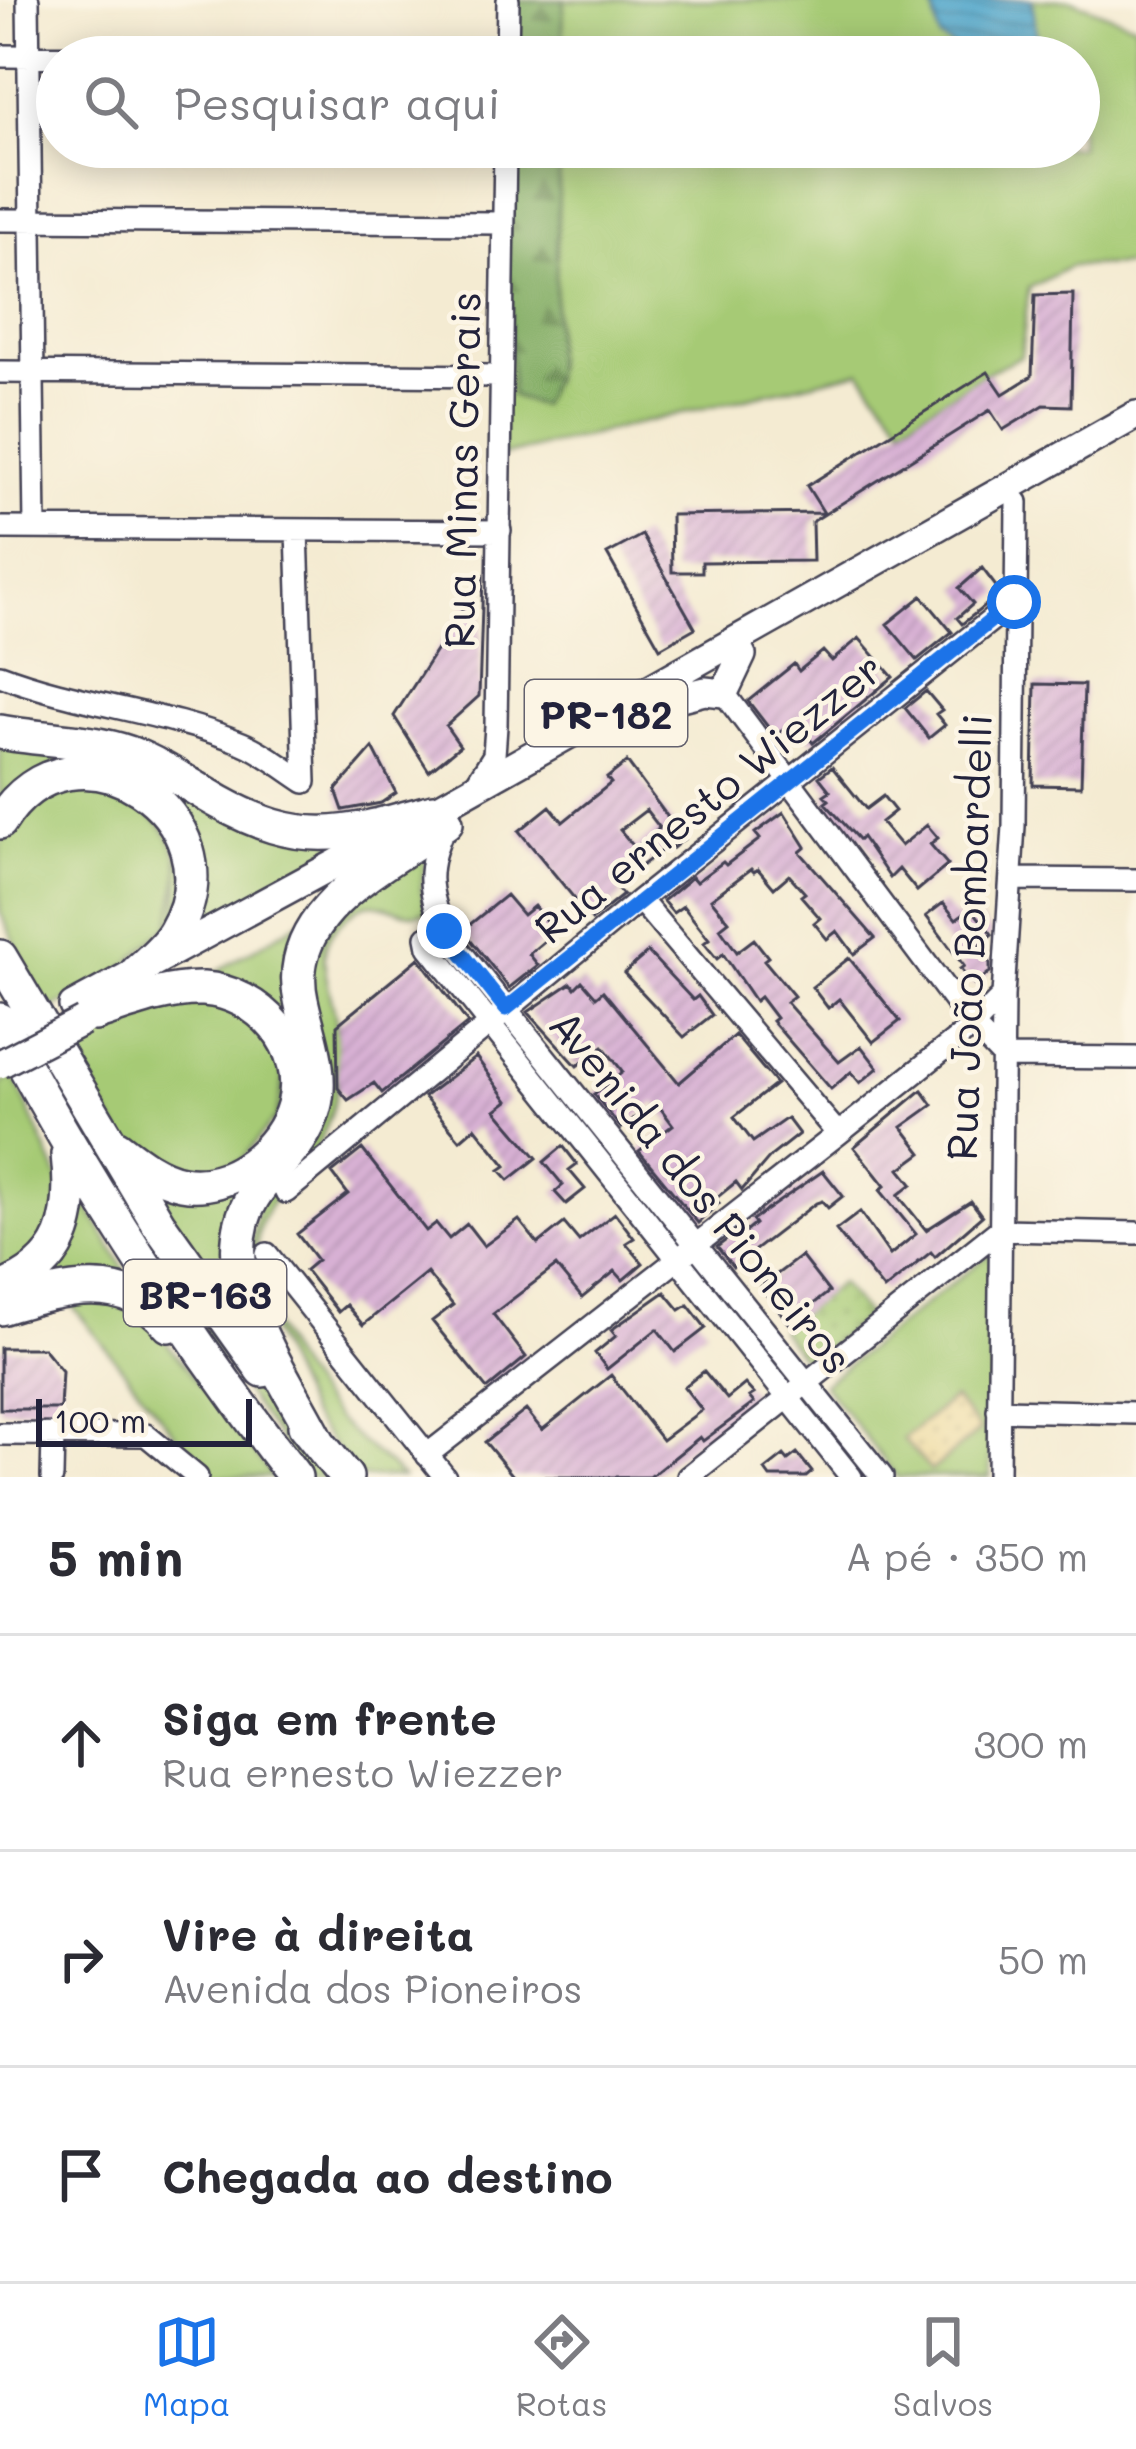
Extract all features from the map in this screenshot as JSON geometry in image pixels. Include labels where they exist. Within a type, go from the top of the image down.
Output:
[{"type":"highway","points":[[0,732],[131,754],[276,828],[333,835],[440,816]]},
{"type":"highway","points":[[0,821],[22,792],[55,775],[78,770],[116,776],[157,799],[183,838],[189,863],[189,902],[165,946],[136,972]]},
{"type":"highway","name":"PR-182","points":[[318,1442],[247,1304],[239,1260],[242,1231],[255,1193],[295,1148],[314,1111],[315,1057],[298,986],[306,939],[336,899],[440,816]]},
{"type":"highway","name":"BR-163","points":[[0,957],[104,1136],[218,1312],[346,1477]]},
{"type":"highway","points":[[84,1014],[152,994],[201,989],[233,994],[279,1029],[294,1064],[296,1100],[272,1146],[255,1162],[215,1181],[199,1184],[170,1179],[140,1164],[104,1136]]},
{"type":"highway","name":"BR-163","points":[[0,1020],[67,1146],[128,1244],[295,1477]]},
{"type":"highway","points":[[0,1289],[46,1262],[61,1240],[71,1201],[67,1146]]},
{"type":"highway","points":[[0,1308],[76,1289],[111,1290],[151,1304],[256,1427]]},
{"type":"main road","name":"PR-182","points":[[440,816],[474,788],[1136,415]]},
{"type":"main road","name":"PR-182","points":[[0,1043],[84,1014],[136,972],[657,703],[1136,435]]},
{"type":"main road","points":[[657,703],[705,691],[724,693],[742,655]]},
{"type":"main road","points":[[0,1064],[440,816]]},
{"type":"street","points":[[28,0],[35,529]]},
{"type":"street","points":[[507,36],[508,0]]},
{"type":"street","points":[[0,56],[36,56]]},
{"type":"street","name":"Rua Minas Gerais","points":[[474,788],[494,755],[504,168]]},
{"type":"street","points":[[0,220],[502,223]]},
{"type":"street","points":[[0,372],[500,376]]},
{"type":"street","name":"Rua João Bombardelli","points":[[998,1477],[1003,996],[1011,879],[1017,502]]},
{"type":"street","points":[[0,528],[500,531]]},
{"type":"street","points":[[0,675],[45,692],[162,716],[246,744],[305,782],[297,530]]},
{"type":"street","name":"Rua ernesto Wiezzer","points":[[286,1192],[640,900],[1014,602]]},
{"type":"street","points":[[724,693],[974,1026],[1003,1057],[1136,1058]]},
{"type":"street","points":[[440,816],[429,892],[444,931],[431,933],[426,942],[498,1016],[686,1251]]},
{"type":"street","points":[[1011,879],[1136,880]]},
{"type":"street","points":[[640,900],[838,1134]]},
{"type":"street","points":[[427,1455],[974,1026],[1003,996]]},
{"type":"street","points":[[688,1477],[999,1230],[1136,1234]]},
{"type":"street","name":"Avenida dos Pioneiros","points":[[686,1251],[806,1383],[882,1477]]},
{"type":"street","name":"Avenida dos Pioneiros","points":[[686,1251],[788,1398],[851,1477]]},
{"type":"street","points":[[267,1254],[445,1477]]},
{"type":"street","points":[[998,1410],[1136,1413]]},
{"type":"street","points":[[0,1434],[146,1435],[196,1477]]},
{"type":"street","points":[[52,1477],[53,1435]]},
{"type":"green space","points":[[516,0],[564,0],[563,36],[515,36]]},
{"type":"green space","points":[[564,0],[1071,0],[1136,25],[1136,265],[1071,266],[1029,288],[1021,356],[903,425],[860,371],[501,456],[506,197],[553,379],[559,168],[1100,168],[1100,36],[563,36]]},
{"type":"green space","points":[[508,168],[559,168],[553,379],[540,406],[512,396]]},
{"type":"green space","points":[[0,734],[88,745],[254,822],[424,814],[166,946],[184,838],[93,770],[0,818]]},
{"type":"green space","points":[[71,788],[121,798],[162,827],[177,857],[178,916],[113,977],[47,1011],[0,912],[0,843],[20,812]]},
{"type":"green space","points":[[426,855],[421,889],[427,912],[410,914],[366,905],[343,920],[327,943],[325,968],[339,1052],[334,1103],[313,1154],[267,1210],[258,1237],[263,1297],[290,1357],[347,1429],[402,1477],[359,1477],[310,1416],[245,1275],[303,979],[336,910]]},
{"type":"green space","points":[[319,910],[298,940],[286,987],[308,1073],[304,1114],[293,1137],[242,1202],[231,1239],[232,1277],[245,1335],[134,1171],[193,1188],[241,1179],[276,1152],[296,1112],[301,1068],[288,1027],[255,995],[202,980]]},
{"type":"green space","points":[[224,1000],[278,1044],[286,1104],[240,1162],[187,1173],[127,1146],[71,1050],[127,1017],[164,1003]]},
{"type":"green space","points":[[49,1064],[218,1328],[333,1477],[307,1477],[211,1346],[40,1067]]},
{"type":"green space","points":[[14,1076],[62,1186],[52,1236],[0,1279],[0,1084]]},
{"type":"green space","points":[[79,1192],[139,1294],[11,1292]]},
{"type":"green space","points":[[992,1252],[990,1477],[897,1477],[823,1384]]},
{"type":"green space","points":[[840,1283],[867,1316],[806,1364],[780,1330]]},
{"type":"green space","points":[[99,1294],[151,1323],[273,1477],[209,1477],[71,1304]]},
{"type":"sand","points":[[953,1398],[980,1430],[931,1471],[903,1439]]},
{"type":"water","points":[[939,0],[1032,0],[1037,36],[939,36],[933,8]]},
{"type":"building","points":[[1073,294],[1071,406],[1044,405],[1003,430],[990,410],[812,522],[813,561],[702,562],[702,572],[672,572],[671,515],[824,513],[807,486],[988,372],[1003,394],[1032,376],[1035,295]]},
{"type":"building","points":[[642,535],[695,628],[660,648],[607,554]]},
{"type":"building","points":[[982,568],[1001,593],[962,624],[957,618],[973,604],[959,588]]},
{"type":"building","points":[[483,578],[479,696],[446,726],[460,746],[429,771],[394,716]]},
{"type":"building","points":[[922,596],[952,632],[917,660],[887,624]]},
{"type":"building","points":[[859,638],[893,677],[813,743],[795,720],[775,736],[748,701],[794,664],[799,671],[823,651],[832,661]]},
{"type":"building","points":[[1035,684],[1084,685],[1081,786],[1033,785]]},
{"type":"building","points":[[926,691],[942,710],[936,714],[945,725],[929,738],[905,708]]},
{"type":"building","points":[[373,748],[396,793],[381,803],[343,810],[336,790]]},
{"type":"building","points":[[627,762],[684,839],[673,848],[670,844],[615,886],[623,895],[592,920],[519,831],[550,806],[563,822],[611,783],[607,778]],"holes":[[[646,810],[660,828],[635,848],[620,830]]]},
{"type":"building","points":[[832,767],[866,809],[883,796],[895,811],[881,822],[901,846],[927,825],[938,838],[930,844],[948,865],[917,891],[899,869],[890,878],[862,837],[859,840],[825,803],[829,800],[824,795],[830,791],[819,777]]},
{"type":"building","points":[[784,812],[806,847],[800,852],[875,938],[854,954],[837,931],[827,939],[814,923],[820,918],[789,875],[774,888],[758,869],[751,869],[711,899],[729,921],[720,928],[737,952],[754,939],[768,957],[764,960],[794,996],[786,1002],[839,1062],[861,1046],[878,1068],[860,1083],[851,1072],[831,1089],[772,1021],[776,1018],[760,997],[755,1001],[723,954],[717,959],[704,943],[709,939],[683,906],[673,913],[663,901],[692,877],[696,882],[723,862],[726,865],[760,839],[755,833]]},
{"type":"building","points":[[506,895],[523,915],[534,906],[555,932],[529,954],[538,965],[509,988],[463,930]]},
{"type":"building","points":[[943,903],[956,919],[971,908],[992,934],[977,947],[990,963],[990,972],[974,985],[926,916]]},
{"type":"building","points":[[648,952],[693,1000],[698,996],[712,1015],[684,1037],[624,973]]},
{"type":"building","points":[[419,958],[468,1023],[382,1093],[374,1083],[348,1100],[338,1088],[337,1025]]},
{"type":"building","points":[[849,958],[900,1021],[873,1042],[839,999],[828,1008],[812,987]]},
{"type":"building","points":[[582,981],[596,997],[603,991],[679,1083],[735,1035],[776,1084],[734,1117],[753,1142],[787,1118],[799,1134],[771,1156],[742,1190],[736,1182],[715,1199],[719,1203],[698,1223],[639,1151],[673,1125],[656,1102],[621,1128],[594,1094],[623,1072],[603,1046],[577,1066],[528,1012],[571,983],[575,988]]},
{"type":"building","points":[[476,1057],[508,1101],[496,1110],[537,1158],[509,1180],[500,1170],[506,1166],[475,1127],[460,1140],[424,1097]]},
{"type":"building","points":[[922,1090],[933,1105],[902,1127],[922,1153],[900,1169],[912,1184],[898,1195],[926,1230],[971,1201],[982,1216],[935,1257],[931,1252],[884,1290],[836,1230],[860,1212],[890,1255],[916,1234],[880,1190],[885,1186],[854,1147]]},
{"type":"building","points":[[563,1146],[577,1164],[569,1170],[585,1189],[566,1204],[555,1192],[563,1185],[544,1162]]},
{"type":"building","points":[[362,1149],[426,1231],[436,1223],[449,1239],[467,1224],[484,1246],[519,1220],[538,1244],[564,1223],[579,1241],[615,1213],[634,1238],[626,1243],[643,1263],[623,1280],[615,1271],[582,1298],[556,1266],[493,1314],[526,1357],[487,1389],[432,1321],[453,1305],[427,1273],[363,1325],[346,1305],[338,1312],[305,1270],[317,1260],[297,1234],[348,1194],[332,1173]]},
{"type":"building","points":[[823,1171],[843,1196],[828,1208],[822,1201],[816,1203],[733,1267],[717,1247],[734,1234],[738,1238],[755,1224],[752,1220]]},
{"type":"building","points":[[801,1256],[829,1292],[789,1323],[760,1287]]},
{"type":"building","points":[[665,1292],[680,1310],[688,1305],[706,1328],[675,1352],[657,1329],[607,1369],[595,1353],[616,1336],[611,1330]]},
{"type":"building","points":[[0,1348],[43,1348],[62,1371],[60,1409],[0,1409]]},
{"type":"building","points":[[704,1371],[727,1399],[745,1384],[754,1394],[749,1397],[754,1403],[703,1441],[700,1437],[650,1477],[514,1477],[485,1442],[526,1410],[542,1430],[611,1375],[662,1440],[702,1410],[684,1387]]},
{"type":"building","points":[[797,1453],[812,1472],[806,1477],[770,1477],[765,1470],[784,1455],[788,1460]]},
{"type":"route","points":[[444,931],[506,1009],[1014,602]]}]
